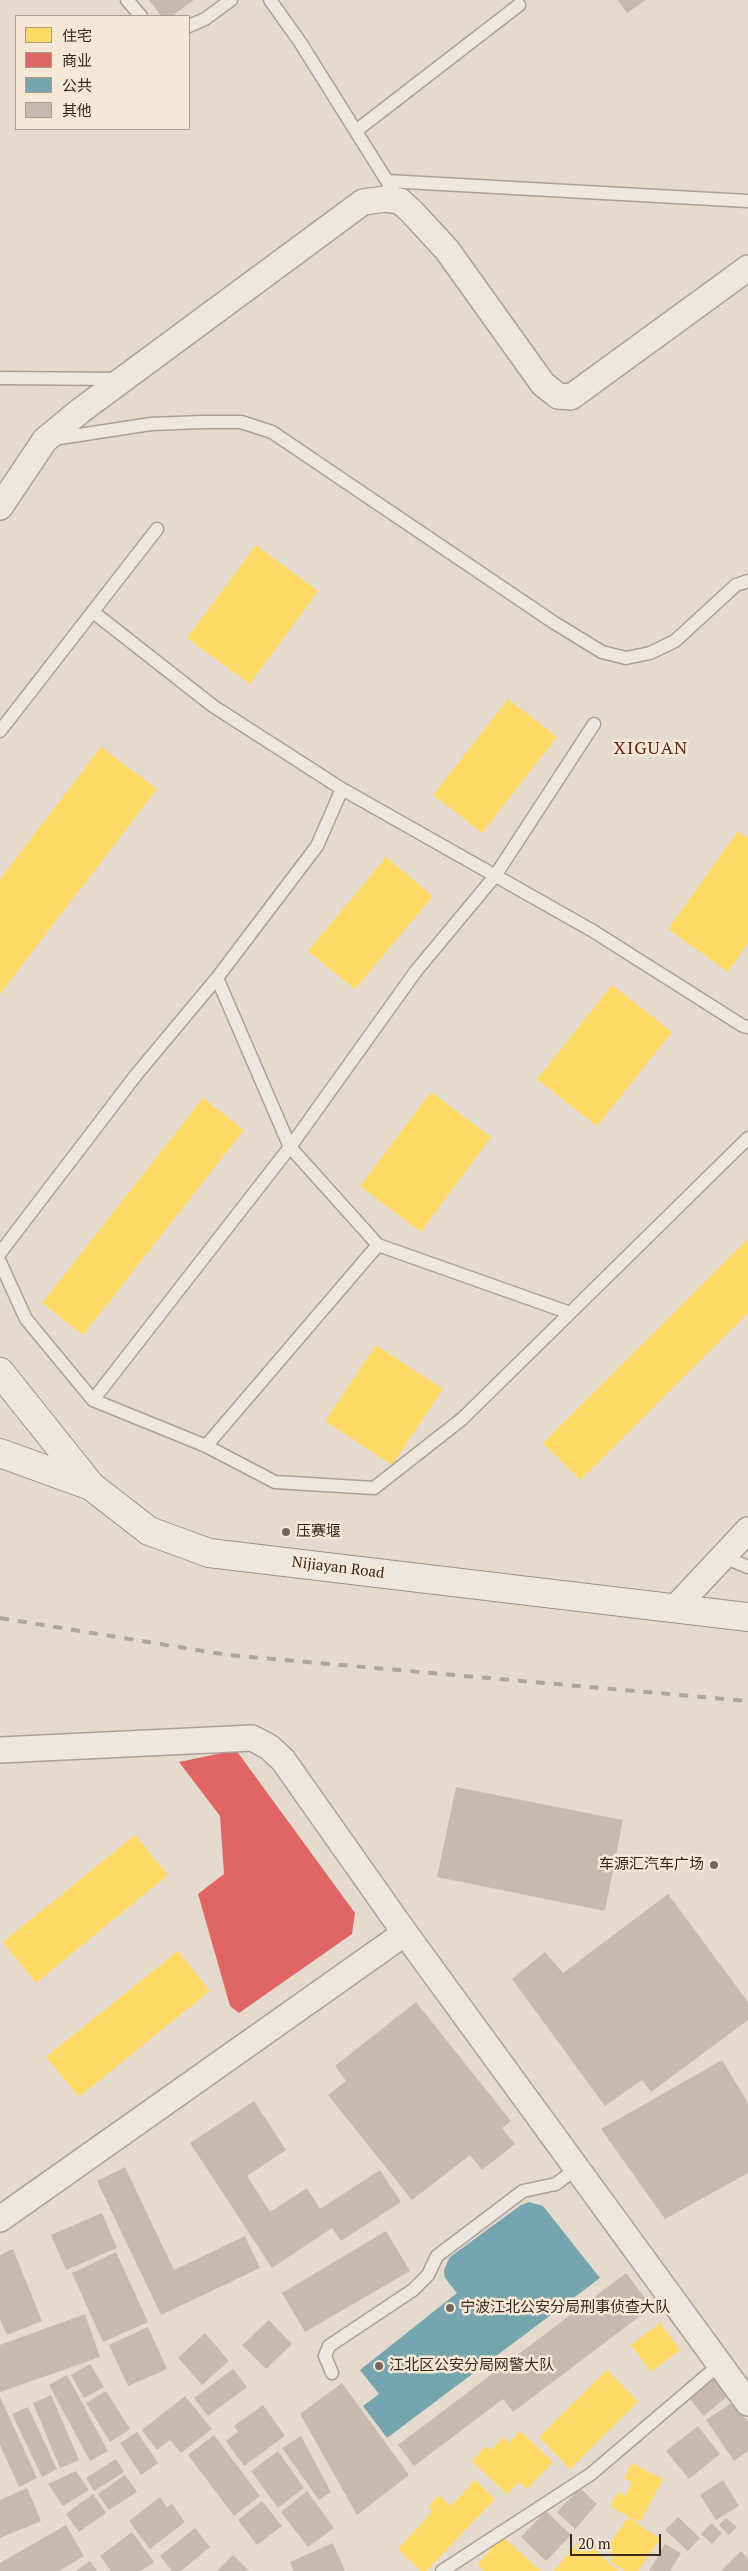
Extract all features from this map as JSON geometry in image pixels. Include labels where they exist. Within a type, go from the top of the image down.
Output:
[{"type":"main road","name":"Nijiayan Road","points":[[0,1372],[91,1486],[149,1531],[209,1553],[748,1617]]},
{"type":"main road","points":[[0,1454],[91,1486]]},
{"type":"street","points":[[0,507],[46,440],[123,379],[363,202],[385,198],[393,191],[447,250],[524,360],[543,384],[558,396],[571,397],[748,268]]},
{"type":"street","points":[[675,1608],[748,1530]]},
{"type":"street","points":[[0,1750],[252,1738],[268,1747],[283,1760],[405,1933],[748,2403]]},
{"type":"street","points":[[0,2219],[405,1933]]},
{"type":"lane","points":[[127,0],[140,15]]},
{"type":"lane","points":[[190,26],[205,19],[231,0]]},
{"type":"lane","points":[[270,0],[300,42],[393,191],[748,201]]},
{"type":"lane","points":[[356,130],[519,5]]},
{"type":"lane","points":[[0,378],[123,379]]},
{"type":"lane","points":[[46,440],[151,424],[202,422],[241,422],[272,432],[553,622],[602,652],[626,658],[650,653],[675,641],[736,585],[748,581]]},
{"type":"lane","points":[[0,731],[157,529]]},
{"type":"lane","points":[[92,612],[213,706],[342,789],[593,931],[743,1026],[748,1027]]},
{"type":"lane","points":[[93,1400],[290,1147],[416,971],[495,876],[594,724]]},
{"type":"lane","points":[[0,1253],[136,1075],[217,978],[317,846],[342,789]]},
{"type":"lane","points":[[217,978],[290,1147],[378,1245],[570,1313]]},
{"type":"lane","points":[[0,1262],[26,1319],[93,1400],[206,1446],[275,1482],[374,1488],[462,1419],[748,1138]]},
{"type":"lane","points":[[206,1446],[378,1245]]},
{"type":"lane","points":[[723,1557],[748,1568]]},
{"type":"lane","points":[[332,2372],[326,2356],[329,2346],[413,2290],[428,2274],[437,2256],[523,2191],[556,2184],[578,2168]]},
{"type":"lane","points":[[442,2571],[591,2474],[719,2365]]},
{"type":"building: 住宅","points":[[256,545],[318,591],[250,684],[187,638]]},
{"type":"building: 住宅","points":[[508,699],[557,737],[482,833],[433,795]]},
{"type":"building: 住宅","points":[[101,747],[157,789],[0,994],[0,879]]},
{"type":"building: 住宅","points":[[738,831],[748,838],[748,943],[728,972],[668,929]]},
{"type":"building: 住宅","points":[[386,857],[433,896],[355,989],[308,951]]},
{"type":"building: 住宅","points":[[612,985],[672,1032],[597,1126],[537,1079]]},
{"type":"building: 住宅","points":[[431,1092],[491,1137],[421,1232],[360,1186]]},
{"type":"building: 住宅","points":[[203,1098],[244,1130],[83,1335],[42,1303]]},
{"type":"building: 住宅","points":[[748,1239],[748,1313],[580,1480],[543,1443]]},
{"type":"building: 住宅","points":[[376,1345],[443,1389],[392,1465],[325,1421]]},
{"type":"building: 住宅","points":[[135,1835],[168,1875],[36,1983],[3,1942]]},
{"type":"building: 住宅","points":[[178,1951],[210,1991],[79,2097],[46,2057]]},
{"type":"building: 住宅","points":[[660,2323],[680,2350],[651,2372],[631,2345]]},
{"type":"building: 住宅","points":[[607,2370],[638,2402],[570,2469],[539,2437]]},
{"type":"building: 住宅","points":[[520,2431],[553,2462],[527,2489],[519,2482],[507,2494],[472,2461],[486,2446],[491,2450],[504,2437],[509,2443]]},
{"type":"building: 住宅","points":[[632,2463],[663,2479],[640,2522],[610,2507],[618,2492],[625,2496],[632,2483],[624,2478]]},
{"type":"building: 住宅","points":[[475,2480],[495,2499],[426,2571],[421,2571],[398,2549],[433,2511],[428,2507],[439,2495],[451,2506]]},
{"type":"building: 住宅","points":[[628,2517],[660,2539],[638,2571],[625,2571],[610,2561],[614,2555],[606,2549]]},
{"type":"building: 住宅","points":[[502,2536],[541,2571],[484,2571],[477,2565]]},
{"type":"building: 住宅","points":[[583,2538],[608,2562],[619,2571],[555,2571]]},
{"type":"building: 商业","points":[[236,1750],[355,1913],[352,1934],[239,2013],[230,2006],[198,1894],[224,1874],[220,1816],[179,1762]]},
{"type":"building: 公共","points":[[529,2202],[543,2206],[600,2278],[387,2438],[363,2406],[379,2394],[360,2370],[457,2293],[445,2278],[444,2270],[450,2257],[521,2205]]},
{"type":"building: 其他","points":[[149,0],[194,0],[173,15],[160,15]]},
{"type":"building: 其他","points":[[618,0],[646,0],[627,13]]},
{"type":"building: 其他","points":[[456,1787],[623,1820],[605,1911],[437,1877]]},
{"type":"building: 其他","points":[[668,1894],[748,2002],[748,2020],[651,2092],[642,2080],[605,2106],[512,1979],[545,1952],[563,1973]]},
{"type":"building: 其他","points":[[416,2002],[511,2121],[502,2128],[515,2144],[482,2170],[470,2155],[412,2200],[328,2095],[346,2081],[335,2066]]},
{"type":"building: 其他","points":[[722,2060],[748,2103],[748,2173],[665,2219],[601,2129]]},
{"type":"building: 其他","points":[[254,2101],[286,2150],[247,2176],[270,2212],[307,2188],[320,2209],[380,2170],[401,2202],[341,2241],[332,2228],[272,2268],[190,2143]]},
{"type":"building: 其他","points":[[125,2167],[174,2270],[245,2236],[260,2268],[161,2315],[97,2181]]},
{"type":"building: 其他","points":[[102,2213],[117,2248],[66,2270],[51,2235]]},
{"type":"building: 其他","points":[[386,2231],[410,2271],[305,2332],[282,2293]]},
{"type":"building: 其他","points":[[13,2249],[42,2321],[7,2335],[0,2319],[0,2255]]},
{"type":"building: 其他","points":[[116,2252],[148,2322],[103,2342],[72,2273]]},
{"type":"building: 其他","points":[[626,2273],[652,2307],[513,2412],[503,2399],[414,2466],[398,2445]]},
{"type":"building: 其他","points":[[85,2314],[100,2357],[0,2392],[0,2345]]},
{"type":"building: 其他","points":[[269,2320],[292,2344],[266,2369],[242,2345]]},
{"type":"building: 其他","points":[[148,2327],[167,2369],[128,2386],[109,2345]]},
{"type":"building: 其他","points":[[205,2333],[229,2361],[202,2385],[178,2358]]},
{"type":"building: 其他","points":[[90,2364],[104,2387],[84,2398],[71,2375]]},
{"type":"building: 其他","points":[[233,2369],[247,2387],[208,2416],[194,2398]]},
{"type":"building: 其他","points":[[67,2375],[108,2451],[90,2461],[49,2385]]},
{"type":"building: 其他","points":[[716,2375],[731,2393],[704,2416],[689,2398]]},
{"type":"building: 其他","points":[[342,2383],[409,2475],[357,2515],[300,2414]]},
{"type":"building: 其他","points":[[106,2391],[130,2429],[110,2442],[86,2403]]},
{"type":"building: 其他","points":[[51,2395],[79,2460],[60,2468],[33,2403]]},
{"type":"building: 其他","points":[[185,2396],[212,2429],[181,2453],[170,2440],[157,2450],[142,2430]]},
{"type":"building: 其他","points":[[0,2397],[37,2478],[19,2487],[0,2445]]},
{"type":"building: 其他","points":[[734,2401],[748,2422],[748,2451],[734,2461],[706,2420]]},
{"type":"building: 其他","points":[[263,2405],[285,2436],[244,2466],[226,2441],[238,2432],[234,2426]]},
{"type":"building: 其他","points":[[28,2407],[57,2469],[42,2477],[12,2414]]},
{"type":"building: 其他","points":[[698,2426],[720,2454],[689,2479],[666,2451]]},
{"type":"building: 其他","points":[[137,2432],[158,2463],[141,2475],[120,2443]]},
{"type":"building: 其他","points":[[214,2435],[260,2496],[234,2516],[188,2455]]},
{"type":"building: 其他","points":[[301,2436],[331,2492],[319,2500],[282,2448]]},
{"type":"building: 其他","points":[[278,2451],[304,2488],[278,2508],[251,2471]]},
{"type":"building: 其他","points":[[116,2459],[124,2472],[94,2491],[86,2478]]},
{"type":"building: 其他","points":[[76,2471],[89,2490],[63,2506],[48,2484]]},
{"type":"building: 其他","points":[[125,2475],[137,2492],[109,2510],[98,2494]]},
{"type":"building: 其他","points":[[723,2480],[739,2506],[716,2520],[700,2495]]},
{"type":"building: 其他","points":[[27,2488],[41,2521],[0,2538],[0,2500]]},
{"type":"building: 其他","points":[[580,2488],[597,2504],[575,2529],[557,2512]]},
{"type":"building: 其他","points":[[307,2491],[334,2528],[308,2547],[281,2512]]},
{"type":"building: 其他","points":[[93,2494],[106,2513],[79,2532],[66,2514]]},
{"type":"building: 其他","points":[[160,2497],[167,2507],[172,2504],[185,2522],[150,2549],[129,2521]]},
{"type":"building: 其他","points":[[262,2501],[282,2526],[257,2545],[238,2520]]},
{"type":"building: 其他","points":[[546,2511],[571,2535],[546,2561],[521,2537]]},
{"type":"building: 其他","points":[[678,2517],[700,2538],[688,2551],[665,2530]]},
{"type":"building: 其他","points":[[726,2518],[737,2527],[729,2535],[719,2525]]},
{"type":"building: 其他","points":[[711,2523],[722,2533],[712,2544],[701,2534]]},
{"type":"building: 其他","points":[[66,2525],[84,2556],[59,2571],[0,2571],[0,2563]]},
{"type":"building: 其他","points":[[195,2528],[210,2547],[181,2571],[172,2571],[160,2556]]},
{"type":"building: 其他","points":[[132,2532],[154,2562],[141,2571],[111,2571],[100,2556]]},
{"type":"building: 其他","points":[[333,2543],[345,2571],[293,2571],[290,2562]]},
{"type":"building: 其他","points":[[665,2544],[681,2553],[670,2571],[649,2571]]},
{"type":"building: 其他","points":[[741,2551],[748,2559],[748,2571],[721,2571]]},
{"type":"building: 其他","points":[[233,2555],[249,2571],[217,2571]]},
{"type":"building: 其他","points":[[90,2561],[97,2571],[76,2571]]},
{"type":"railway","points":[[0,1618],[228,1655],[748,1701]]},
{"type":"place","name":"压赛堰","points":[[286,1532]]},
{"type":"place","name":"车源汇汽车广场","points":[[714,1865]]},
{"type":"place","name":"宁波江北公安分局刑事侦查大队","points":[[450,2308]]},
{"type":"place","name":"江北区公安分局网警大队","points":[[379,2366]]},
{"type":"district","name":"XIGUAN","points":[[651,749]]}]
